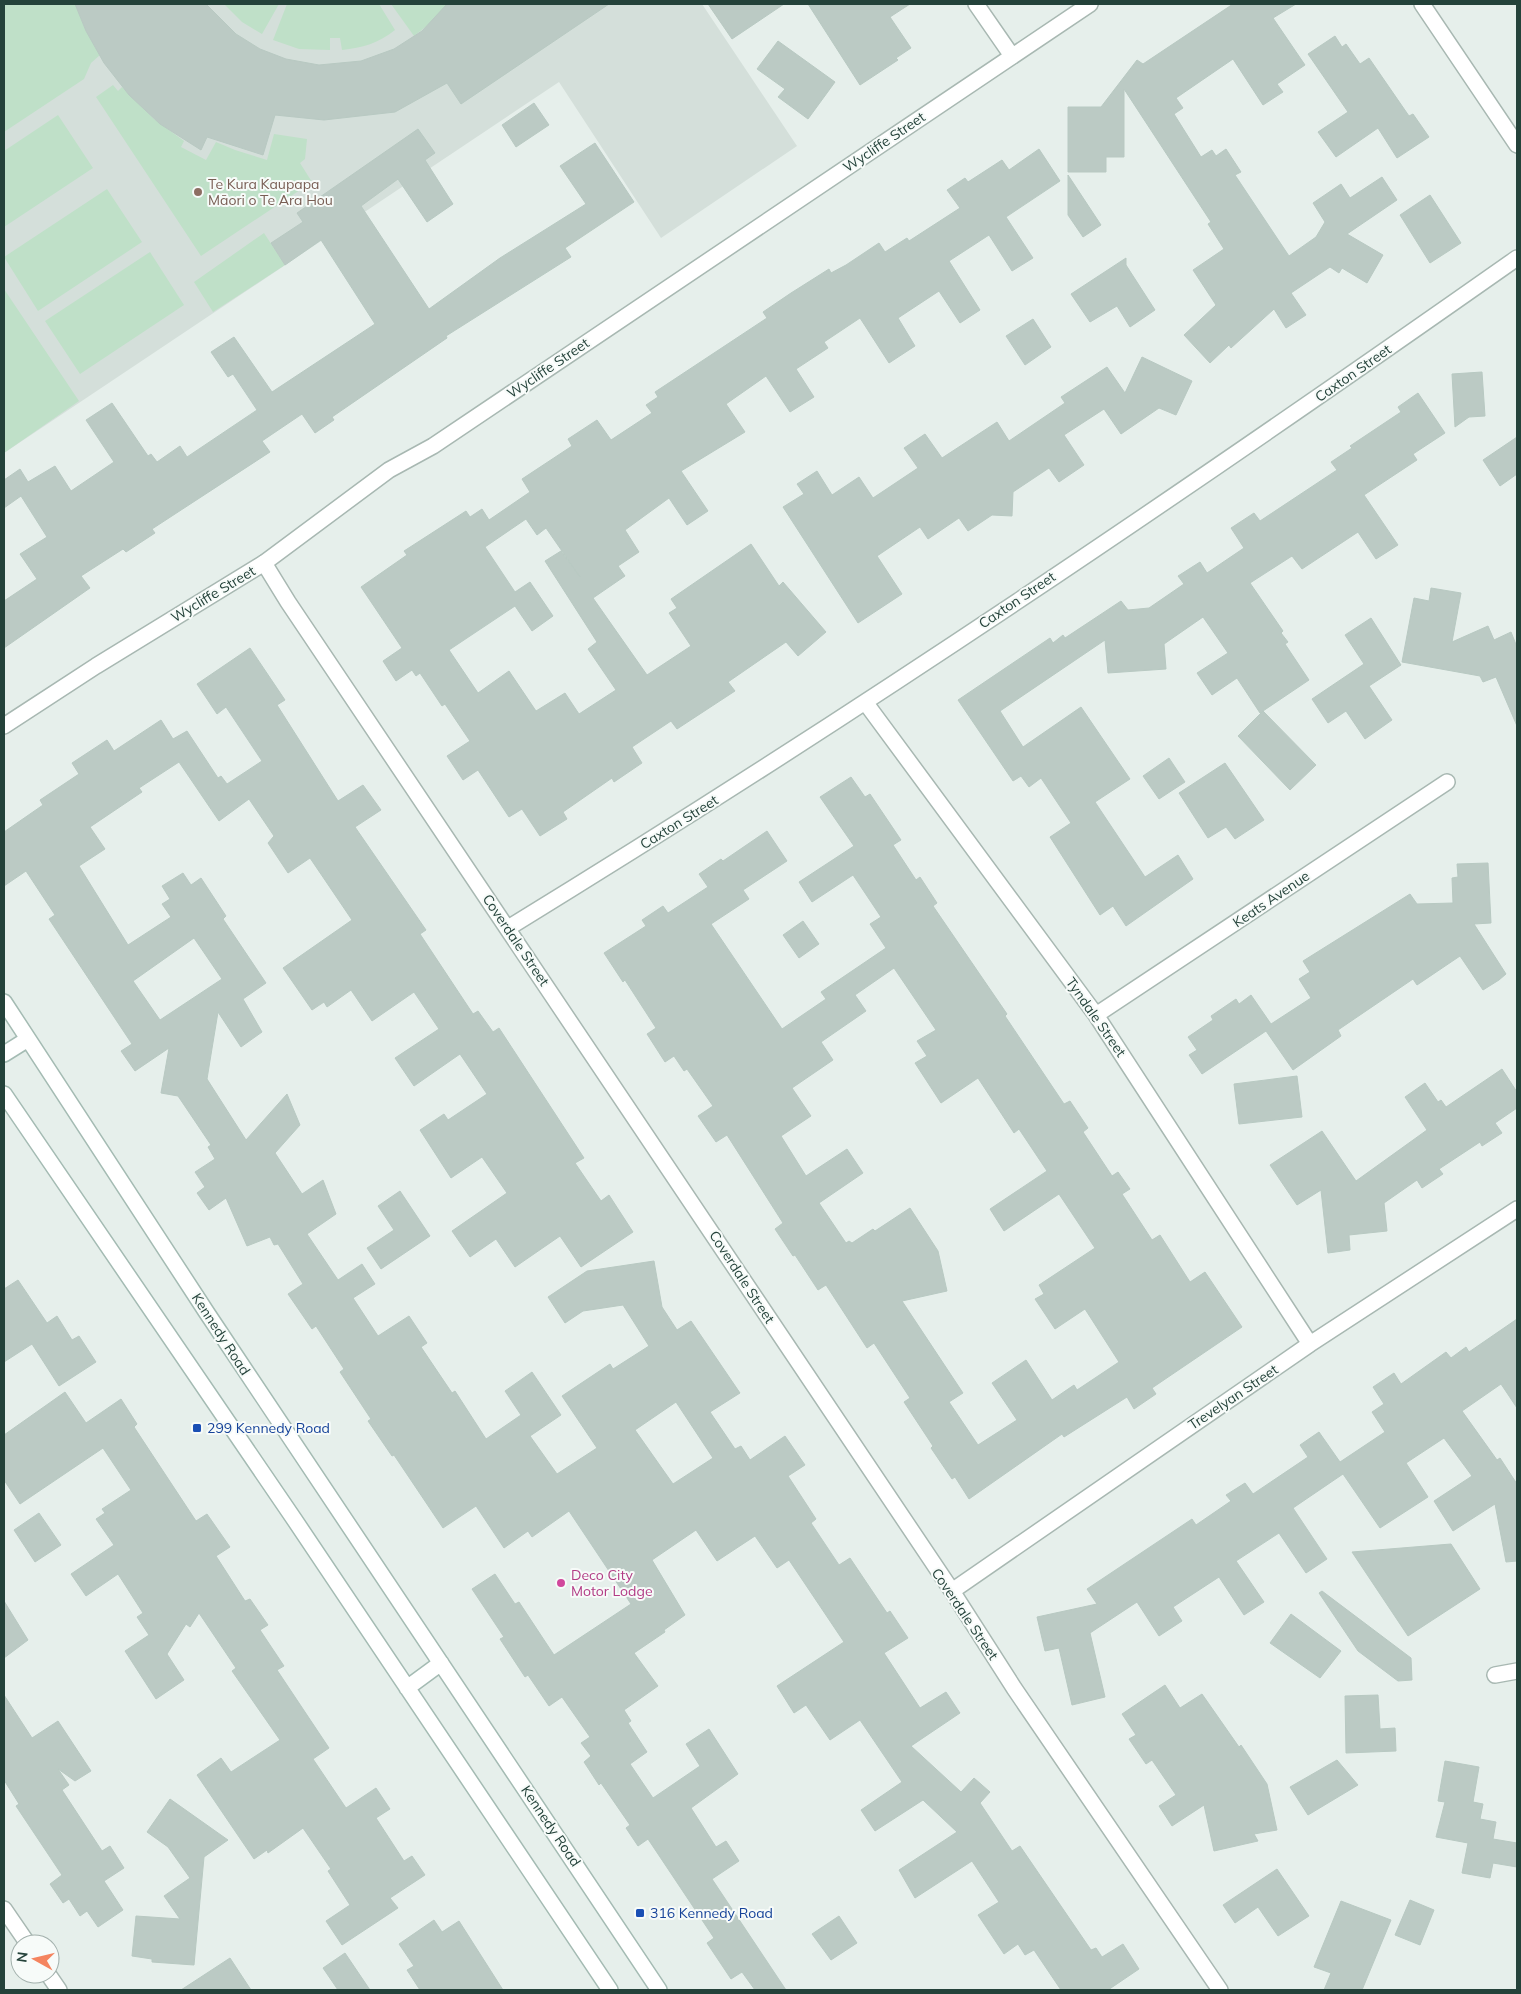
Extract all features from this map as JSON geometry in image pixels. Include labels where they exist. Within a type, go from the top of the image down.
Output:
[{"type":"street","points":[[976,4],[1012,56]]},
{"type":"street","name":"Wycliffe Street","points":[[4,726],[96,666],[264,563],[389,470],[433,446],[1090,4]]},
{"type":"street","points":[[1422,4],[1517,145]]},
{"type":"street","name":"Caxton Street","points":[[508,928],[806,742],[1302,409],[1517,258]]},
{"type":"street","name":"Coverdale Street","points":[[264,563],[288,602],[952,1591],[1014,1688],[1220,1990]]},
{"type":"street","name":"Tyndale Street","points":[[865,702],[1096,1015],[1310,1344]]},
{"type":"street","name":"Keats Avenue","points":[[1096,1015],[1447,782]]},
{"type":"street","name":"Kennedy Road","points":[[4,1002],[207,1314],[659,1990]]},
{"type":"street","points":[[4,1054],[28,1039]]},
{"type":"street","points":[[4,1094],[294,1518],[610,1990]]},
{"type":"street","name":"Trevelyan Street","points":[[952,1591],[1310,1344],[1517,1209]]},
{"type":"street","points":[[407,1688],[441,1663]]},
{"type":"street","points":[[1495,1676],[1517,1670]]},
{"type":"street","points":[[4,1908],[21,1934]]},
{"type":"shaded area","name":"Te Kura Kaupapa Māori o Te Ara Hou","points":[[4,4],[702,4],[797,146],[661,238],[559,82],[4,453]]},
{"type":"green space","points":[[4,4],[75,4],[86,31],[100,55],[91,63],[84,79],[4,132]]},
{"type":"green space","points":[[224,4],[279,4],[262,34],[242,22]]},
{"type":"green space","points":[[287,4],[379,4],[395,30],[376,42],[356,48],[342,50],[340,38],[330,38],[330,50],[299,49],[273,40]]},
{"type":"green space","points":[[391,4],[447,4],[437,18],[414,36]]},
{"type":"green space","points":[[113,85],[118,91],[122,87],[154,119],[184,141],[181,147],[206,160],[216,142],[267,160],[274,134],[307,139],[305,159],[300,163],[312,182],[201,256],[96,97]]},
{"type":"green space","points":[[58,115],[93,168],[4,227],[4,151]]},
{"type":"green space","points":[[107,189],[142,242],[38,311],[4,257]]},
{"type":"green space","points":[[264,233],[285,265],[213,312],[194,282]]},
{"type":"green space","points":[[150,252],[184,305],[80,374],[45,321]]},
{"type":"green space","points":[[4,289],[79,401],[4,453]]},
{"type":"building","points":[[75,4],[206,4],[236,34],[260,49],[286,59],[319,65],[361,61],[394,49],[422,31],[447,4],[609,4],[461,104],[447,83],[395,112],[324,120],[275,115],[263,155],[207,137],[201,150],[160,124],[129,95],[104,63],[86,31]]},
{"type":"building","points":[[708,4],[784,4],[732,39]]},
{"type":"building","points":[[808,4],[910,4],[890,17],[911,48],[896,58],[898,60],[860,85]]},
{"type":"building","points":[[1233,4],[1296,4],[1273,18],[1305,65],[1277,84],[1283,92],[1263,105],[1233,59],[1176,98],[1183,108],[1174,114],[1201,157],[1212,150],[1216,156],[1226,149],[1241,172],[1235,175],[1289,256],[1316,237],[1325,222],[1313,203],[1341,184],[1350,198],[1382,177],[1397,200],[1347,234],[1383,255],[1367,283],[1342,268],[1339,273],[1330,267],[1291,293],[1306,315],[1286,328],[1274,309],[1231,348],[1229,345],[1210,363],[1184,335],[1216,305],[1193,270],[1224,249],[1208,224],[1211,222],[1124,89],[1124,157],[1106,157],[1106,172],[1068,172],[1068,107],[1101,107],[1137,60],[1143,64]]},
{"type":"building","points":[[1335,36],[1342,47],[1346,44],[1360,64],[1369,58],[1409,116],[1413,114],[1429,137],[1397,158],[1378,128],[1336,157],[1318,132],[1348,112],[1308,54]]},
{"type":"building","points":[[778,41],[835,82],[808,119],[778,97],[785,89],[757,69]]},
{"type":"building","points":[[534,103],[549,125],[516,147],[502,125]]},
{"type":"building","points":[[418,129],[435,153],[425,160],[453,204],[427,222],[398,179],[361,206],[429,309],[500,258],[586,204],[560,166],[595,143],[634,202],[565,248],[571,257],[446,336],[447,338],[332,417],[334,420],[315,433],[302,414],[262,441],[270,452],[152,529],[155,533],[126,552],[123,549],[81,576],[90,588],[4,648],[4,601],[37,579],[20,554],[47,537],[21,496],[4,508],[4,480],[20,469],[28,482],[55,466],[71,491],[114,462],[86,420],[112,403],[148,456],[151,454],[157,462],[180,446],[187,457],[257,410],[233,374],[228,377],[211,352],[234,337],[272,392],[375,324],[321,240],[285,265],[271,243],[303,222],[297,213]]},
{"type":"building","points":[[1039,149],[1060,181],[1006,217],[1033,258],[1012,271],[989,235],[949,261],[980,310],[960,323],[939,291],[898,318],[915,346],[889,363],[860,318],[824,342],[828,348],[796,369],[814,397],[790,412],[766,376],[726,404],[745,432],[681,471],[708,511],[687,525],[669,498],[625,530],[639,552],[618,566],[625,576],[593,598],[647,675],[691,646],[669,613],[677,608],[671,599],[751,544],[779,586],[783,582],[826,632],[798,656],[786,642],[728,682],[735,691],[677,729],[671,721],[632,747],[642,763],[614,782],[612,778],[563,812],[567,819],[540,836],[522,809],[509,817],[478,770],[463,780],[447,756],[470,741],[445,704],[442,706],[420,673],[416,676],[412,670],[396,681],[383,661],[402,648],[361,587],[407,555],[404,551],[466,511],[470,517],[482,509],[489,520],[530,492],[522,479],[572,446],[568,439],[597,420],[611,440],[652,413],[646,405],[658,397],[655,392],[767,318],[763,312],[791,293],[829,269],[831,273],[846,265],[879,243],[885,252],[907,238],[909,241],[960,208],[947,190],[965,178],[968,182],[1002,160],[1009,170]],"holes":[[[526,519],[537,535],[546,528],[580,577],[561,551],[545,561],[597,642],[588,649],[616,690],[579,714],[565,693],[536,711],[509,671],[478,693],[449,650],[515,606],[532,631],[553,616],[530,582],[515,592],[485,547]]]},
{"type":"building","points":[[1068,175],[1101,225],[1083,237],[1068,215]]},
{"type":"building","points":[[1430,195],[1461,243],[1430,263],[1400,215]]},
{"type":"building","points":[[1126,258],[1126,265],[1155,310],[1130,327],[1117,306],[1090,322],[1071,294]]},
{"type":"building","points":[[1033,319],[1051,347],[1025,365],[1006,336]]},
{"type":"building","points":[[1142,357],[1192,381],[1176,415],[1159,408],[1121,434],[1104,409],[1064,435],[1084,465],[1059,482],[1049,468],[1013,492],[1012,516],[992,515],[968,531],[959,518],[928,539],[920,527],[877,556],[902,594],[858,623],[783,507],[804,494],[797,484],[817,471],[832,495],[859,477],[873,498],[918,468],[904,448],[925,434],[942,458],[997,422],[1009,441],[1065,403],[1061,397],[1107,367],[1125,393]]},
{"type":"building","points":[[1482,372],[1485,416],[1469,417],[1455,427],[1452,374]]},
{"type":"building","points":[[1418,393],[1445,433],[1413,454],[1417,460],[1364,495],[1398,545],[1376,559],[1358,532],[1302,569],[1292,556],[1250,583],[1283,631],[1281,633],[1288,642],[1285,644],[1309,680],[1260,713],[1237,678],[1212,695],[1197,673],[1228,653],[1203,617],[1164,644],[1166,669],[1108,673],[1105,640],[1000,711],[1023,747],[1081,707],[1130,779],[1095,802],[1145,877],[1178,855],[1193,879],[1126,926],[1113,906],[1100,915],[1050,837],[1071,823],[1041,778],[1029,787],[1021,776],[1013,781],[958,700],[1050,638],[1053,643],[1063,635],[1065,638],[1121,601],[1128,610],[1149,608],[1184,584],[1178,576],[1200,562],[1207,573],[1244,548],[1231,528],[1254,513],[1260,521],[1337,470],[1331,462],[1352,448],[1350,446],[1401,412],[1398,407]]},
{"type":"building","points":[[1517,437],[1517,474],[1500,486],[1483,460]]},
{"type":"building","points":[[1431,588],[1461,593],[1452,642],[1488,626],[1494,640],[1511,632],[1517,647],[1517,726],[1496,677],[1483,682],[1480,676],[1402,662],[1414,598],[1429,601]]},
{"type":"building","points":[[1371,618],[1401,665],[1369,686],[1392,720],[1365,739],[1346,711],[1328,723],[1312,699],[1364,664],[1345,635]]},
{"type":"building","points":[[250,648],[285,700],[277,705],[338,801],[363,785],[381,810],[355,827],[426,930],[420,934],[473,1014],[478,1011],[493,1032],[499,1028],[584,1158],[575,1163],[601,1201],[609,1195],[633,1232],[581,1267],[560,1236],[515,1267],[496,1239],[470,1257],[452,1231],[507,1193],[482,1157],[451,1178],[420,1130],[444,1114],[448,1120],[487,1094],[460,1054],[414,1086],[395,1058],[439,1029],[414,992],[372,1021],[351,990],[327,1007],[324,1002],[312,1010],[283,968],[352,920],[310,858],[288,873],[268,843],[274,836],[249,799],[219,821],[179,762],[139,788],[142,792],[90,827],[105,849],[79,866],[128,945],[171,917],[162,904],[170,899],[162,886],[183,873],[191,885],[201,878],[226,916],[223,919],[266,983],[243,999],[262,1032],[241,1047],[218,1012],[207,1079],[246,1140],[287,1094],[300,1125],[275,1153],[302,1194],[323,1180],[336,1214],[307,1234],[338,1280],[362,1264],[375,1284],[353,1298],[378,1336],[409,1316],[427,1343],[421,1347],[452,1393],[455,1391],[486,1439],[521,1415],[505,1391],[532,1372],[561,1415],[530,1436],[557,1474],[597,1448],[562,1396],[610,1364],[613,1369],[649,1346],[623,1305],[583,1311],[565,1323],[548,1297],[587,1271],[654,1261],[662,1307],[677,1330],[691,1321],[740,1393],[710,1412],[735,1449],[741,1446],[750,1460],[785,1436],[805,1465],[788,1476],[816,1519],[811,1523],[839,1565],[850,1558],[887,1613],[890,1611],[908,1638],[884,1653],[920,1708],[946,1692],[960,1713],[911,1746],[961,1792],[974,1778],[990,1792],[980,1803],[1012,1851],[1020,1846],[1091,1950],[1096,1948],[1102,1957],[1123,1944],[1139,1969],[1108,1990],[1061,1990],[1034,1950],[1025,1955],[1018,1944],[1004,1954],[978,1915],[999,1902],[972,1861],[915,1898],[899,1870],[957,1832],[923,1800],[875,1831],[861,1810],[902,1782],[860,1720],[830,1740],[806,1705],[794,1713],[777,1686],[844,1642],[789,1560],[777,1568],[755,1536],[717,1561],[696,1530],[652,1560],[685,1615],[664,1630],[665,1632],[634,1653],[658,1686],[624,1710],[631,1721],[628,1723],[647,1752],[630,1764],[653,1798],[700,1766],[686,1744],[709,1729],[738,1774],[691,1808],[716,1847],[726,1841],[739,1861],[712,1879],[786,1990],[755,1990],[742,1972],[731,1979],[707,1943],[714,1938],[648,1839],[638,1846],[626,1828],[630,1825],[584,1762],[591,1756],[581,1743],[590,1737],[562,1697],[549,1706],[528,1675],[525,1677],[500,1639],[504,1637],[472,1589],[495,1574],[515,1604],[519,1602],[554,1655],[631,1604],[569,1511],[532,1537],[528,1531],[504,1548],[476,1506],[443,1528],[394,1455],[392,1456],[368,1421],[371,1419],[340,1372],[344,1369],[316,1326],[312,1329],[288,1294],[303,1284],[278,1244],[274,1245],[270,1237],[247,1246],[226,1198],[209,1210],[197,1193],[205,1187],[195,1172],[215,1159],[208,1147],[211,1145],[178,1096],[161,1093],[169,1048],[135,1071],[121,1051],[132,1044],[49,919],[55,915],[26,871],[4,886],[4,832],[43,805],[40,800],[79,774],[72,763],[107,740],[114,751],[161,720],[173,739],[187,731],[218,778],[221,776],[227,784],[262,761],[226,707],[217,714],[197,684]],"holes":[[[194,938],[222,979],[160,1020],[133,981]],[[676,1402],[713,1458],[673,1484],[635,1430]]]},
{"type":"building","points":[[1263,711],[1316,765],[1290,790],[1238,736]]},
{"type":"building","points":[[1169,758],[1185,782],[1159,799],[1143,776]]},
{"type":"building","points":[[1225,763],[1264,820],[1235,839],[1226,827],[1208,838],[1179,793]]},
{"type":"building","points":[[851,777],[865,797],[870,794],[901,840],[893,845],[916,880],[920,877],[937,903],[933,906],[1007,1014],[1005,1016],[1064,1104],[1070,1101],[1088,1128],[1083,1132],[1112,1176],[1118,1172],[1130,1189],[1122,1194],[1152,1240],[1160,1235],[1190,1282],[1205,1272],[1242,1327],[1152,1388],[1156,1394],[1134,1409],[1127,1397],[1064,1437],[1062,1434],[969,1499],[955,1477],[952,1479],[931,1448],[933,1446],[904,1402],[910,1398],[874,1343],[867,1348],[826,1285],[818,1290],[775,1229],[783,1223],[727,1135],[716,1142],[698,1116],[713,1106],[687,1069],[684,1071],[674,1056],[665,1062],[647,1034],[656,1028],[625,980],[623,982],[604,953],[646,926],[642,920],[663,906],[668,913],[708,887],[699,874],[721,859],[723,861],[767,831],[787,861],[743,890],[749,899],[711,924],[782,1029],[826,999],[821,992],[886,948],[870,924],[881,917],[853,875],[812,902],[799,882],[854,846],[820,797]],"holes":[[[894,968],[936,1030],[917,1041],[927,1056],[915,1063],[941,1103],[978,1078],[1014,1133],[1019,1129],[1047,1171],[990,1209],[1004,1231],[1059,1194],[1095,1248],[1039,1285],[1044,1294],[1035,1299],[1055,1329],[1085,1309],[1119,1362],[1077,1390],[1074,1385],[1052,1400],[1026,1360],[992,1383],[1017,1420],[978,1445],[949,1402],[963,1393],[902,1301],[947,1291],[938,1251],[910,1208],[875,1231],[873,1229],[852,1243],[849,1241],[846,1243],[819,1203],[863,1173],[847,1149],[806,1176],[781,1136],[811,1116],[792,1088],[833,1060],[821,1042],[866,1011],[855,995]]]},
{"type":"building","points":[[1488,863],[1491,923],[1474,924],[1506,974],[1499,980],[1483,990],[1460,956],[1417,985],[1413,979],[1338,1030],[1341,1036],[1293,1070],[1266,1031],[1202,1074],[1189,1055],[1197,1050],[1188,1037],[1213,1020],[1211,1016],[1236,999],[1239,1004],[1251,995],[1271,1024],[1311,998],[1299,979],[1310,972],[1303,961],[1410,894],[1417,904],[1453,903],[1452,878],[1458,877],[1457,864]]},
{"type":"building","points":[[803,921],[819,944],[799,958],[783,935]]},
{"type":"building","points":[[1502,1069],[1517,1092],[1517,1108],[1495,1123],[1502,1133],[1482,1146],[1480,1142],[1439,1169],[1443,1174],[1422,1188],[1417,1180],[1384,1203],[1387,1231],[1349,1235],[1350,1250],[1328,1253],[1321,1190],[1297,1205],[1270,1165],[1322,1131],[1356,1181],[1427,1130],[1405,1097],[1425,1083],[1438,1102],[1441,1100],[1446,1107]]},
{"type":"building","points":[[1297,1076],[1302,1117],[1239,1124],[1234,1084]]},
{"type":"building","points":[[400,1191],[430,1236],[381,1269],[367,1248],[394,1230],[378,1206]]},
{"type":"building","points":[[18,1280],[47,1323],[57,1316],[72,1340],[79,1336],[96,1362],[59,1386],[32,1344],[4,1362],[4,1289]]},
{"type":"building","points":[[1517,1319],[1517,1408],[1501,1384],[1462,1411],[1497,1460],[1500,1458],[1517,1484],[1517,1561],[1506,1562],[1495,1504],[1453,1531],[1434,1501],[1472,1476],[1444,1438],[1406,1463],[1428,1497],[1380,1528],[1343,1474],[1293,1508],[1327,1559],[1306,1573],[1279,1533],[1236,1561],[1264,1602],[1244,1615],[1219,1577],[1173,1607],[1182,1621],[1159,1636],[1137,1602],[1090,1633],[1105,1697],[1072,1705],[1059,1648],[1045,1651],[1037,1617],[1097,1604],[1087,1589],[1192,1519],[1196,1525],[1231,1501],[1226,1495],[1245,1483],[1253,1494],[1308,1457],[1300,1445],[1319,1432],[1340,1462],[1385,1432],[1372,1412],[1384,1404],[1373,1387],[1394,1373],[1401,1384],[1446,1352],[1451,1358],[1466,1347],[1469,1352]]},
{"type":"building","points":[[65,1392],[86,1423],[121,1399],[137,1424],[134,1427],[196,1521],[207,1514],[230,1547],[216,1556],[245,1601],[250,1599],[268,1625],[260,1630],[284,1666],[277,1670],[329,1748],[313,1759],[346,1808],[376,1788],[390,1809],[376,1818],[404,1861],[412,1856],[425,1875],[390,1898],[398,1908],[342,1945],[326,1921],[350,1905],[328,1871],[331,1869],[303,1828],[268,1853],[267,1850],[254,1859],[197,1775],[221,1758],[231,1772],[280,1740],[232,1671],[236,1668],[199,1613],[190,1627],[186,1624],[167,1654],[184,1680],[156,1699],[125,1651],[149,1635],[137,1617],[143,1613],[118,1574],[86,1596],[71,1574],[114,1545],[96,1519],[105,1513],[102,1509],[131,1490],[103,1448],[20,1504],[4,1480],[4,1435]]},
{"type":"building","points":[[39,1513],[61,1545],[35,1562],[14,1530]]},
{"type":"building","points":[[1451,1544],[1480,1589],[1408,1636],[1352,1552]]},
{"type":"building","points":[[1322,1591],[1411,1658],[1412,1680],[1398,1681],[1358,1651],[1319,1593]]},
{"type":"building","points":[[4,1601],[28,1640],[4,1658]]},
{"type":"building","points":[[1291,1614],[1341,1651],[1320,1678],[1270,1643]]},
{"type":"building","points":[[1165,1685],[1180,1708],[1202,1694],[1239,1747],[1241,1745],[1267,1784],[1277,1830],[1254,1834],[1258,1841],[1214,1851],[1204,1805],[1172,1826],[1159,1806],[1176,1795],[1152,1760],[1146,1764],[1129,1739],[1136,1735],[1122,1714]]},
{"type":"building","points":[[4,1695],[32,1738],[58,1721],[91,1771],[75,1781],[58,1769],[69,1785],[62,1790],[102,1851],[110,1846],[124,1868],[104,1881],[123,1910],[98,1927],[87,1911],[80,1916],[69,1899],[63,1903],[50,1884],[62,1875],[16,1806],[19,1804],[4,1780]]},
{"type":"building","points":[[1378,1695],[1380,1729],[1395,1728],[1396,1751],[1346,1753],[1345,1696]]},
{"type":"building","points":[[1337,1760],[1358,1785],[1308,1815],[1290,1787]]},
{"type":"building","points":[[1445,1761],[1479,1767],[1473,1802],[1483,1804],[1480,1819],[1496,1822],[1493,1839],[1517,1843],[1517,1867],[1493,1863],[1490,1878],[1462,1873],[1468,1843],[1436,1837],[1445,1802],[1438,1801]]},
{"type":"building","points":[[170,1799],[228,1840],[204,1857],[194,1965],[152,1962],[152,1959],[132,1956],[136,1916],[180,1919],[164,1896],[190,1878],[168,1847],[147,1832]]},
{"type":"building","points":[[1277,1869],[1309,1916],[1278,1936],[1258,1907],[1235,1923],[1223,1905]]},
{"type":"building","points":[[1410,1900],[1434,1910],[1420,1945],[1395,1935]]},
{"type":"building","points":[[1341,1901],[1391,1920],[1362,1990],[1324,1990],[1331,1973],[1314,1967]]},
{"type":"building","points":[[839,1916],[857,1943],[831,1960],[812,1934]]},
{"type":"building","points":[[434,1920],[442,1932],[459,1921],[503,1990],[420,1990],[407,1970],[414,1966],[399,1944]]},
{"type":"building","points":[[345,1953],[370,1990],[338,1990],[323,1968]]},
{"type":"building","points":[[230,1958],[251,1990],[181,1990]]},
{"type":"place","name":"Te Kura Kaupapa Māori o Te Ara Hou","points":[[198,192]]},
{"type":"place","name":"299 Kennedy Road","points":[[197,1428]]},
{"type":"place","name":"Deco City Motor Lodge","points":[[561,1583]]},
{"type":"place","name":"316 Kennedy Road","points":[[640,1913]]}]
